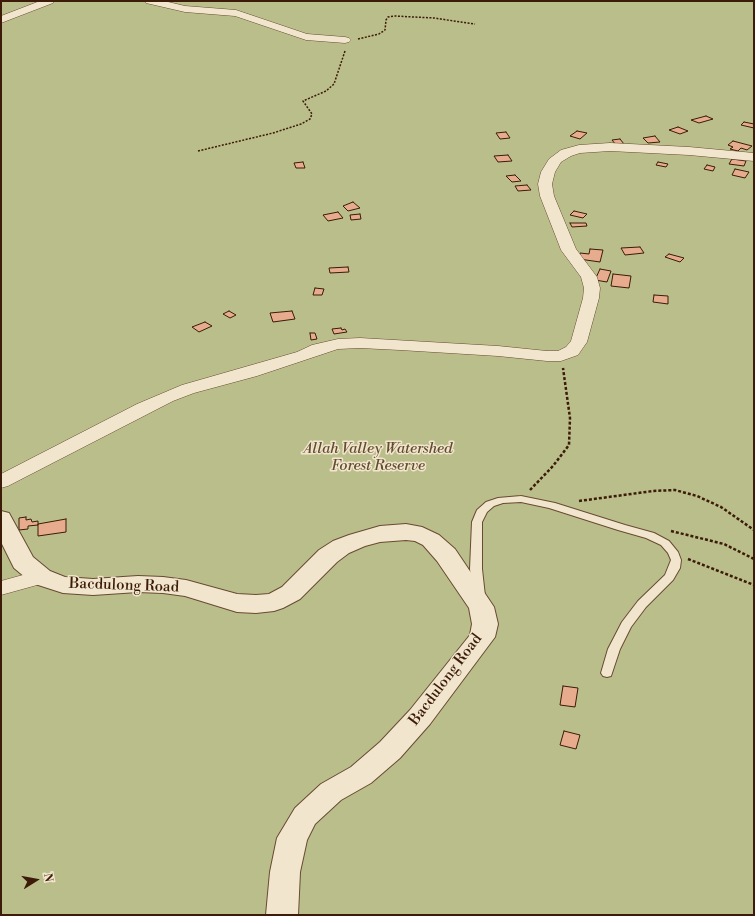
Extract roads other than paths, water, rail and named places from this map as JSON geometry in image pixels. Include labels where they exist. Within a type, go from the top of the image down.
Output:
[{"type":"street","points":[[1,20],[49,1]]},
{"type":"street","points":[[150,1],[185,9],[240,14],[306,37],[344,40]]},
{"type":"street","points":[[1,482],[167,397],[188,389],[303,356],[318,349],[338,344],[498,351],[561,356],[572,351],[579,342],[591,298],[592,288],[589,277],[569,250],[547,196],[545,184],[548,172],[556,159],[566,153],[579,149],[610,147],[689,151],[754,157]]},
{"type":"street","name":"Bacdulong Road","points":[[1,518],[23,562],[41,578],[64,585],[93,587],[138,584],[164,585],[186,588],[237,603],[256,604],[274,602],[292,593],[328,556],[341,547],[357,540],[380,534],[406,532],[422,535],[431,540],[441,550],[481,608],[485,624],[482,637],[420,717],[390,750],[360,774],[331,792],[305,816],[292,838],[285,872],[282,915]]},
{"type":"street","points":[[1,588],[41,578]]},
{"type":"lane","points":[[481,608],[476,569],[477,522],[482,510],[490,504],[502,500],[521,499],[551,505],[622,528],[650,535],[665,542],[673,552],[676,560],[669,577],[642,604],[626,625],[614,650],[607,673]]},
{"type":"park label","name":"Allah Valley Watershed Forest Reserve","points":[[378,458]]}]
